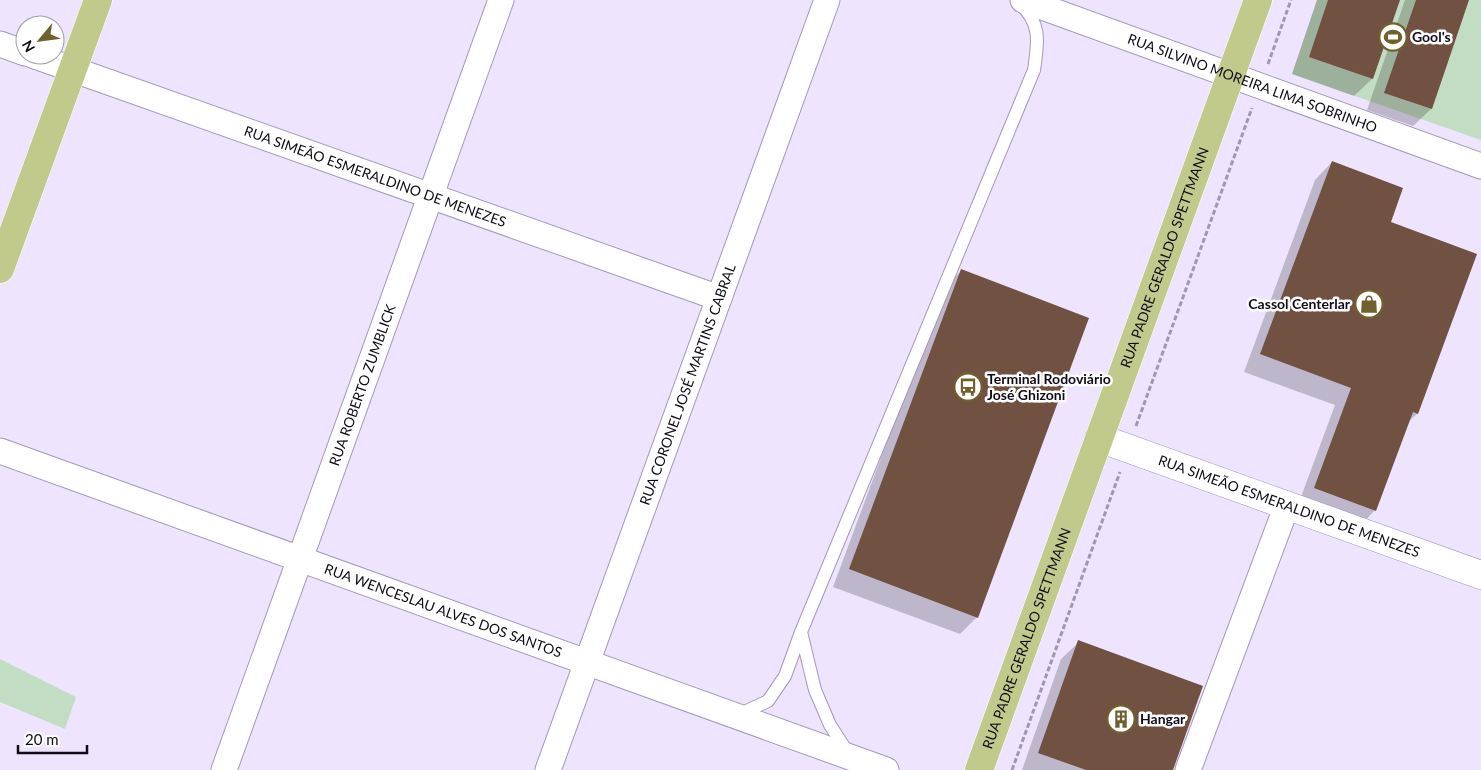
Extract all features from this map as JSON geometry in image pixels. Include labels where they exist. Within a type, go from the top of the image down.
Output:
[{"type":"main road","points":[[0,269],[98,0]]},
{"type":"main road","name":"RUA PADRE GERALDO SPETTMANN","points":[[979,770],[1258,0]]},
{"type":"street","name":"RUA ROBERTO ZUMBLICK","points":[[224,770],[501,0]]},
{"type":"street","name":"RUA CORONEL JOSÉ MARTINS CABRAL","points":[[548,770],[827,0]]},
{"type":"street","name":"RUA SILVINO MOREIRA LIMA SOBRINHO","points":[[1023,0],[1481,166]]},
{"type":"street","points":[[0,44],[15,49]]},
{"type":"street","name":"RUA SIMEÃO ESMERALDINO DE MENEZES","points":[[61,65],[719,298]]},
{"type":"street","name":"RUA SIMEÃO ESMERALDINO DE MENEZES","points":[[1099,438],[1481,575]]},
{"type":"street","name":"RUA WENCESLAU ALVES DOS SANTOS","points":[[0,451],[886,770]]},
{"type":"street","points":[[1188,770],[1287,505]]},
{"type":"lane","points":[[736,716],[768,701],[785,676],[801,632],[1034,70],[1039,36],[1024,7],[1016,0]]},
{"type":"lane","points":[[801,632],[815,690],[830,725],[851,757]]},
{"type":"path","points":[[1012,770],[1291,0]]},
{"type":"green space","name":"Gool's","points":[[1317,0],[1481,0],[1481,140],[1292,74]]},
{"type":"green space","points":[[0,659],[76,697],[65,729],[0,702]]},
{"type":"building","points":[[1328,0],[1400,0],[1373,79],[1309,57]]},
{"type":"building","points":[[1416,0],[1469,0],[1432,109],[1384,93]]},
{"type":"building","name":"Cassol Centerlar","points":[[1332,161],[1403,188],[1391,222],[1477,254],[1418,414],[1413,412],[1376,511],[1314,488],[1351,388],[1260,354]]},
{"type":"building","points":[[961,269],[1089,318],[978,618],[849,569]]},
{"type":"building","name":"Hangar","points":[[1078,640],[1203,686],[1173,770],[1086,770],[1038,753]]},
{"type":"place","name":"Gool's","points":[[1393,37]]},
{"type":"place","name":"Cassol Centerlar","points":[[1369,304]]},
{"type":"place","name":"Terminal Rodoviário José Ghizoni","points":[[968,387]]},
{"type":"place","name":"Hangar","points":[[1121,719]]}]
